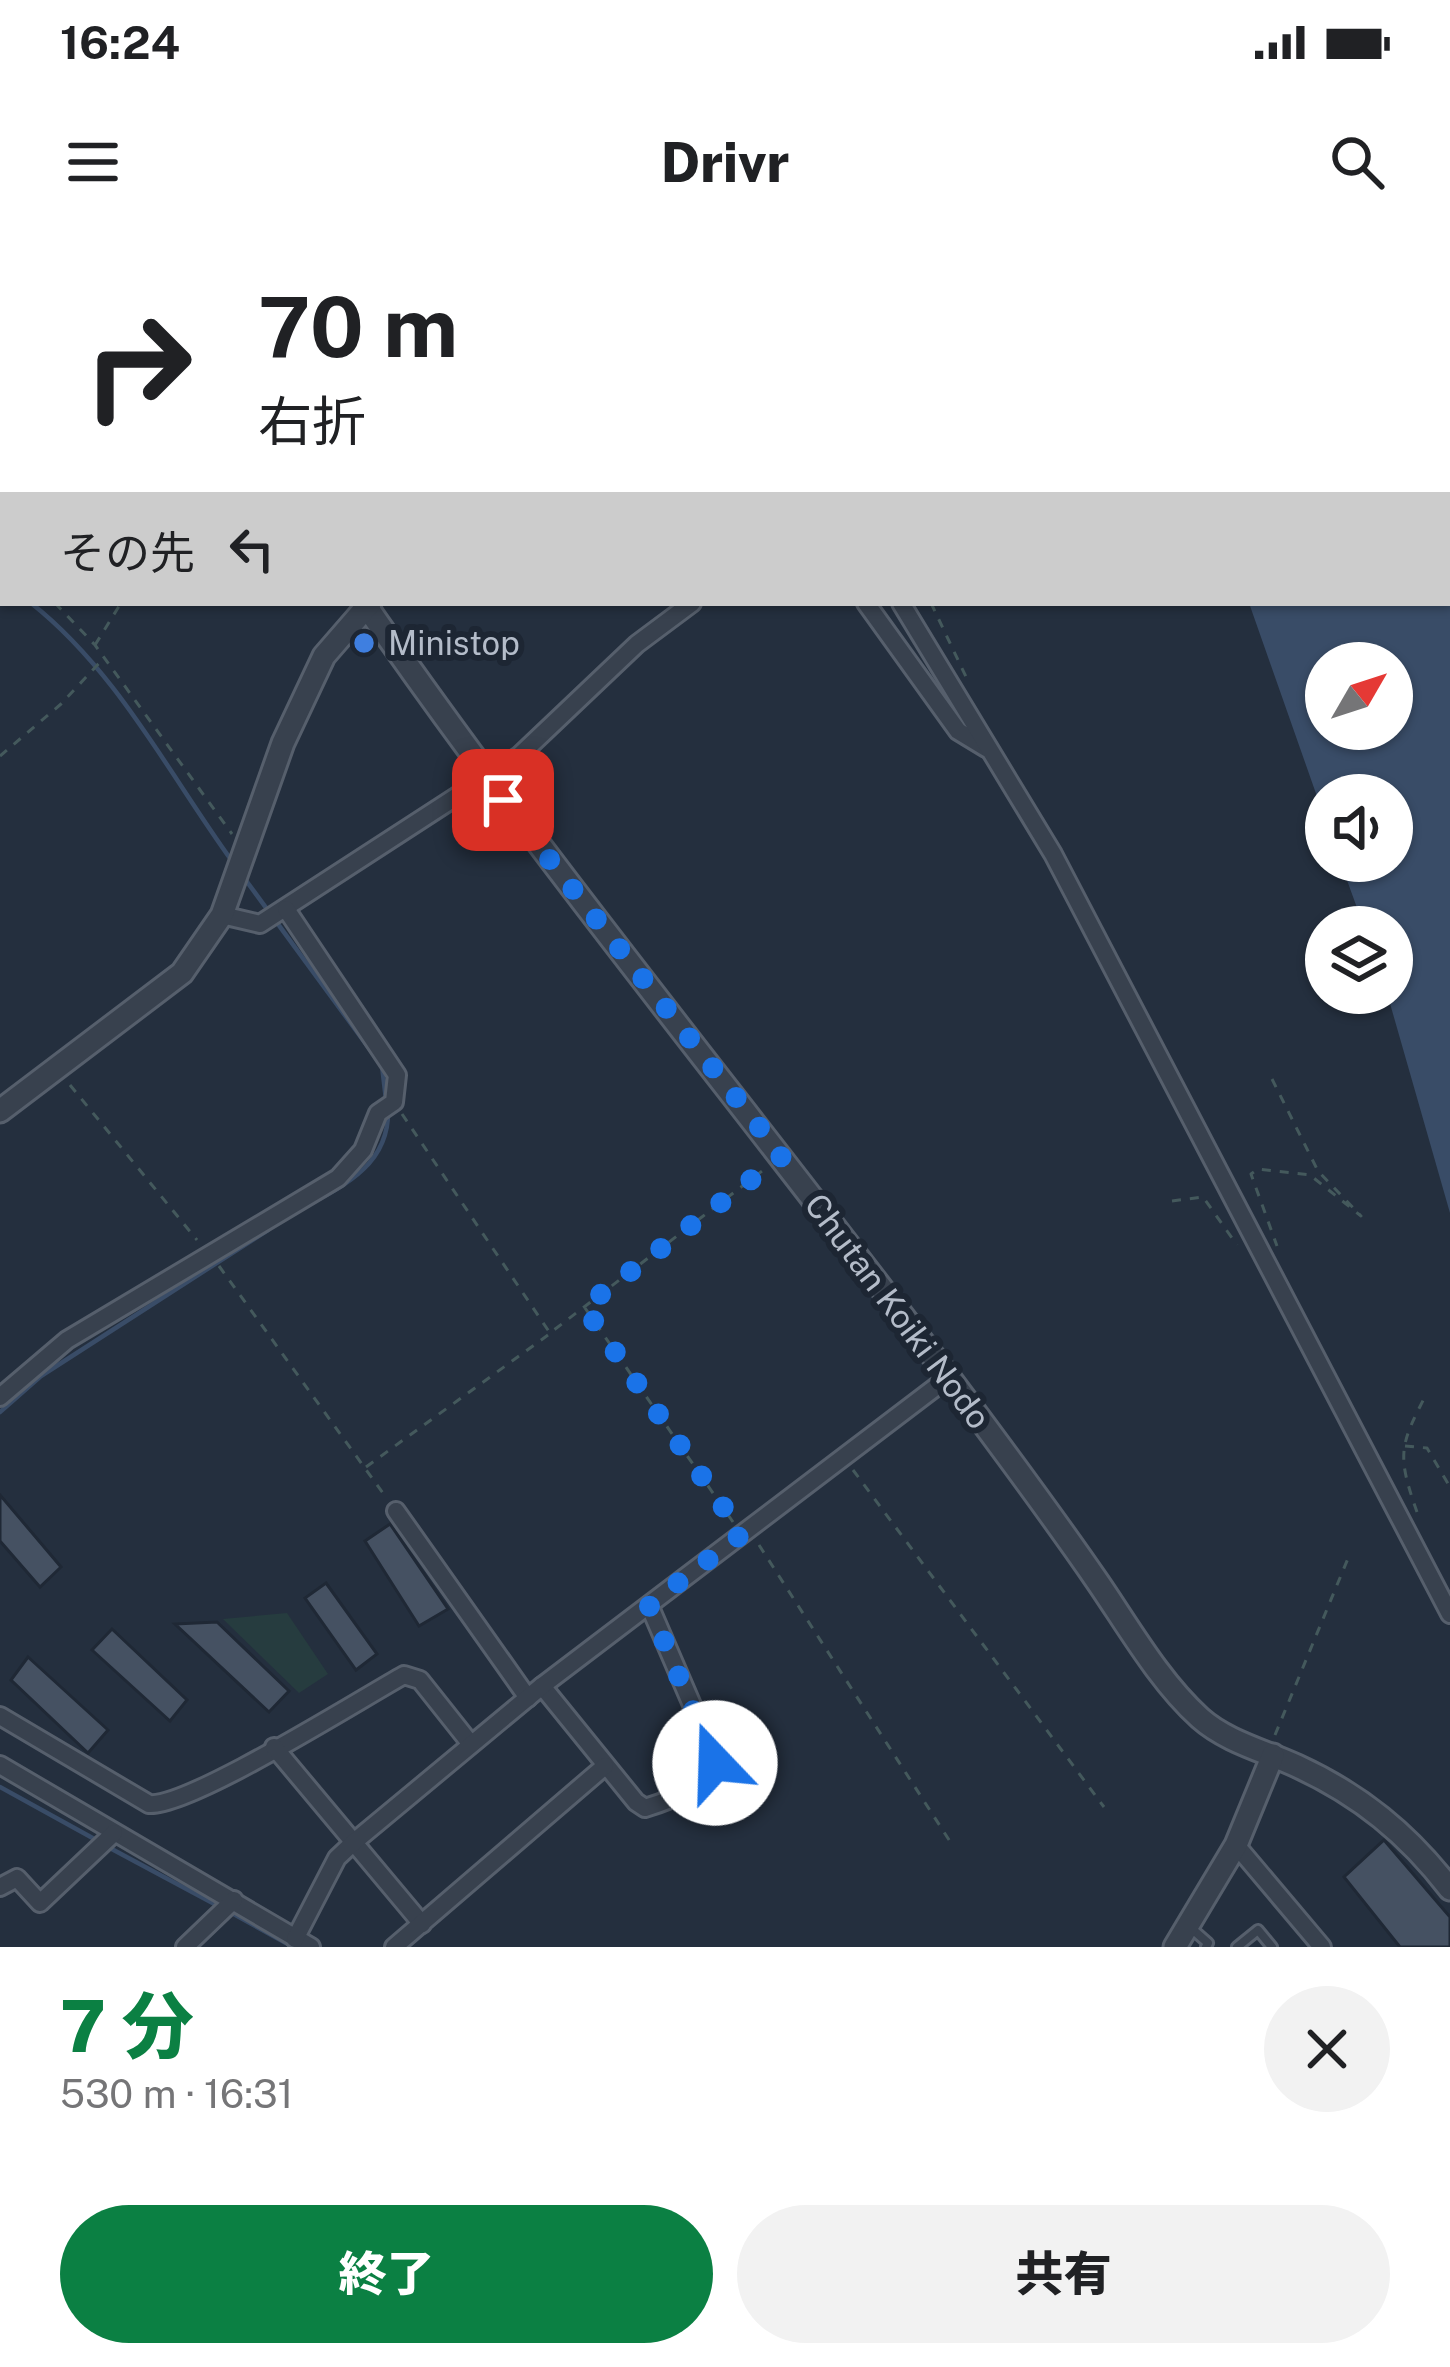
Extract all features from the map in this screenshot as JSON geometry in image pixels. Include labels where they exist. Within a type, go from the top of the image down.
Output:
[{"type":"street","points":[[0,1111],[182,974],[222,915],[284,743],[324,656],[364,606]]},
{"type":"street","name":"Chutan Koiki Nodo","points":[[367,606],[484,775],[599,929],[782,1156],[949,1377],[1143,1647],[1201,1718],[1242,1744],[1273,1754],[1358,1798],[1415,1844],[1450,1889]]},
{"type":"street","points":[[222,915],[260,924],[519,756],[637,644],[688,606]]},
{"type":"street","points":[[868,606],[958,731],[992,751]]},
{"type":"street","points":[[903,606],[1053,854],[1450,1613]]},
{"type":"street","points":[[0,1397],[67,1340],[338,1178],[363,1150],[378,1113],[394,1102],[397,1075],[286,909]]},
{"type":"street","points":[[0,1765],[303,1943],[338,1858],[354,1842],[535,1692],[949,1377]]},
{"type":"street","points":[[396,1511],[535,1692],[645,1808],[689,1790],[715,1763],[649,1605]]},
{"type":"street","points":[[0,1716],[149,1804],[162,1805],[204,1789],[404,1676],[420,1680],[470,1743]]},
{"type":"street","points":[[274,1747],[422,1924]]},
{"type":"street","points":[[1175,1947],[1236,1845],[1273,1754]]},
{"type":"street","points":[[394,1947],[605,1766]]},
{"type":"street","points":[[0,1887],[17,1878],[40,1903],[114,1833]]},
{"type":"street","points":[[1236,1845],[1322,1947]]},
{"type":"street","points":[[185,1947],[234,1900]]},
{"type":"lane","points":[[1190,1927],[1209,1946]]},
{"type":"lane","points":[[1237,1947],[1258,1930],[1272,1947]]},
{"type":"path","points":[[58,606],[104,658],[244,850]]},
{"type":"path","points":[[94,645],[120,606]]},
{"type":"path","points":[[0,756],[61,704],[104,658]]},
{"type":"path","points":[[58,1069],[209,1254],[396,1511]]},
{"type":"path","points":[[1272,1078],[1318,1171],[1361,1216],[1310,1174],[1258,1168],[1250,1174],[1284,1263]]},
{"type":"path","points":[[394,1102],[550,1333]]},
{"type":"path","points":[[365,1468],[782,1156]]},
{"type":"path","points":[[1172,1201],[1203,1197],[1242,1253]]},
{"type":"path","points":[[584,1307],[745,1532],[951,1843]]},
{"type":"path","points":[[1419,1517],[1402,1460],[1403,1446],[1427,1393]]},
{"type":"path","points":[[1403,1446],[1427,1448],[1450,1487]]},
{"type":"path","points":[[842,1454],[1104,1808]]},
{"type":"path","points":[[1273,1754],[1274,1737],[1349,1556]]},
{"type":"green space","points":[[287,1613],[328,1674],[299,1693],[223,1619]]},
{"type":"water","points":[[1250,606],[1450,606],[1450,1213],[1393,1014],[1413,1014],[1413,906],[1356,906],[1348,882],[1413,882],[1413,774],[1309,774]]},
{"type":"building","points":[[0,1495],[61,1567],[40,1587],[0,1541]]},
{"type":"building","points":[[390,1524],[448,1609],[419,1626],[365,1541]]},
{"type":"building","points":[[326,1583],[377,1654],[356,1670],[305,1598]]},
{"type":"building","points":[[217,1622],[289,1691],[269,1712],[175,1624]]},
{"type":"building","points":[[112,1629],[187,1700],[170,1721],[92,1650]]},
{"type":"building","points":[[28,1657],[108,1730],[88,1753],[11,1680]]},
{"type":"building","points":[[1384,1840],[1450,1917],[1450,1947],[1400,1947],[1344,1877]]},
{"type":"waterway","points":[[34,606],[116,692],[232,861]]},
{"type":"waterway","points":[[242,875],[382,1066],[386,1100]]},
{"type":"waterway","points":[[308,1205],[338,1189],[374,1158],[382,1144],[388,1111]]},
{"type":"waterway","points":[[0,1412],[41,1376],[268,1230]]},
{"type":"waterway","points":[[0,1787],[98,1841]]},
{"type":"waterway","points":[[108,1847],[220,1907]]},
{"type":"waterway","points":[[230,1912],[293,1947]]},
{"type":"place","name":"Ministop","points":[[364,643]]},
{"type":"route","points":[[503,800],[599,929],[782,1156],[584,1307],[742,1534],[649,1605],[715,1763]]}]
